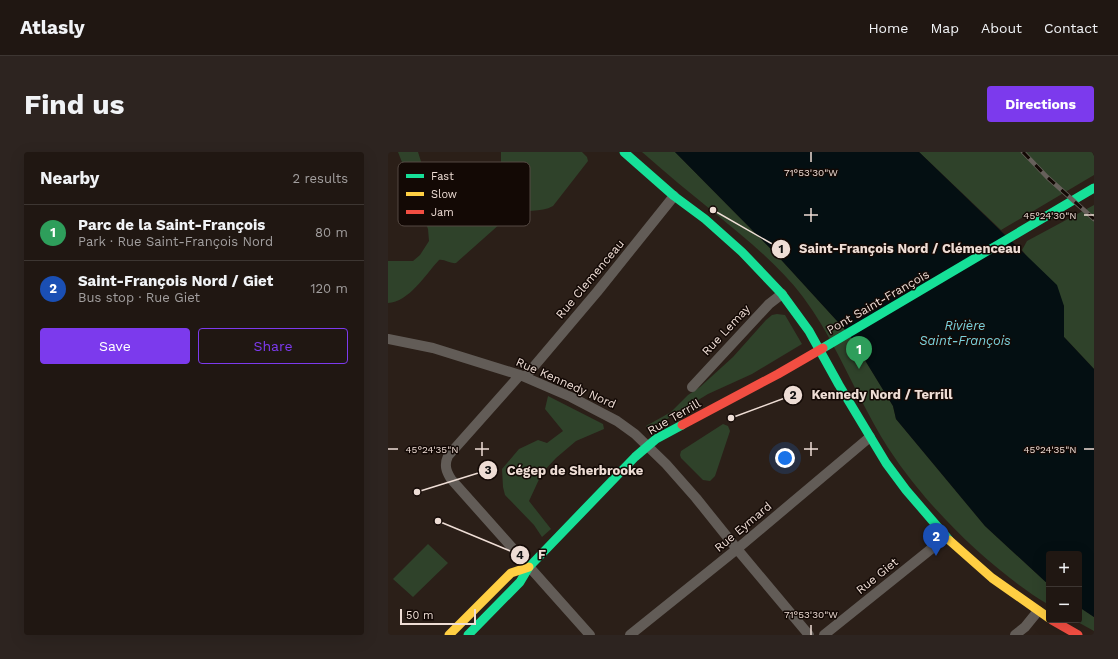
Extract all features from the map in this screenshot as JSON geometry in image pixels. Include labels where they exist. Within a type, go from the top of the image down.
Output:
[{"type":"street","points":[[624,152],[674,196],[705,219],[742,252],[782,294],[809,331],[870,437],[886,463],[906,490],[946,537],[992,578],[1046,616]]},
{"type":"street","name":"Pont Saint-François","points":[[778,374],[1094,188]]},
{"type":"street","name":"Rue Clemenceau","points":[[529,567],[451,480],[447,473],[446,461],[448,456],[597,292],[674,196]]},
{"type":"street","name":"Rue Lemay","points":[[692,387],[768,304],[782,294]]},
{"type":"street","name":"Rue Kennedy Nord","points":[[388,339],[433,348],[522,376],[571,397],[611,418],[635,434],[696,498],[809,635]]},
{"type":"street","name":"Rue Terrill","points":[[468,635],[520,582],[529,567],[635,457],[648,446],[665,434],[778,374]]},
{"type":"street","name":"Rue Eymard","points":[[630,635],[737,549],[870,437]]},
{"type":"street","name":"Rue Giet","points":[[824,635],[946,537]]},
{"type":"street","points":[[529,567],[590,635]]},
{"type":"street","name":"Rue Terrill","points":[[449,635],[511,573],[529,567]]},
{"type":"street","points":[[1015,635],[1025,627],[1038,611]]},
{"type":"street","points":[[1057,623],[1078,635]]},
{"type":"green space","points":[[398,152],[418,152],[421,162],[402,162]]},
{"type":"green space","points":[[501,152],[582,152],[587,157],[588,161],[553,206],[543,210],[530,211],[530,162],[501,162]]},
{"type":"green space","points":[[642,152],[675,152],[774,252],[849,334],[893,406],[896,419],[985,526],[1046,582],[1046,603],[1007,576],[986,558],[945,519],[927,499],[891,453],[877,430],[822,325],[794,285],[773,263]]},
{"type":"green space","points":[[919,152],[1092,152],[1094,156],[1094,175],[1001,230]]},
{"type":"green space","points":[[1094,205],[1094,369],[1064,337],[1064,306],[1022,250],[1027,241]]},
{"type":"green space","points":[[427,226],[498,226],[456,263],[439,260],[410,293],[403,298],[388,303],[388,261],[413,261],[420,255],[429,241]]},
{"type":"green space","points":[[772,315],[785,315],[802,344],[752,374],[708,394],[659,424],[648,429],[646,426],[671,412],[688,395],[700,387],[733,357],[766,320]]},
{"type":"green space","points":[[548,396],[603,424],[604,429],[576,441],[556,458],[542,473],[529,501],[551,529],[542,537],[534,525],[505,495],[502,469],[519,449],[538,440],[547,443],[563,431],[545,409]]},
{"type":"green space","points":[[723,424],[728,426],[730,431],[715,476],[710,481],[703,480],[681,458],[681,451]]},
{"type":"green space","points":[[428,544],[448,563],[413,597],[393,579]]},
{"type":"green space","points":[[1082,609],[1094,617],[1094,631],[1079,623],[1082,623]]},
{"type":"water","name":"Rivière Saint-François","points":[[675,152],[919,152],[1057,285],[1064,306],[1064,337],[1094,369],[1094,617],[1082,609],[1082,551],[1046,551],[1046,582],[985,526],[896,419],[893,406],[849,334],[774,252]]},
{"type":"railway","points":[[1023,152],[1047,177],[1094,219]]},
{"type":"traffic: fast","points":[[624,152],[674,196],[705,219],[742,252],[782,294],[809,331],[839,385],[886,463],[906,490],[949,540]]},
{"type":"traffic: fast","points":[[823,348],[1094,188]]},
{"type":"traffic: fast","points":[[468,635],[520,582],[529,567],[635,457],[656,439],[682,425]]},
{"type":"traffic: slow","points":[[949,540],[992,578],[1046,616]]},
{"type":"traffic: slow","points":[[449,635],[511,573],[529,567]]},
{"type":"traffic: jam","points":[[682,425],[778,374],[823,348]]},
{"type":"traffic: jam","points":[[1057,623],[1078,635]]},
{"type":"place","name":"Saint-François Nord / Clémenceau","points":[[713,210]]},
{"type":"place","name":"Parc de la Saint-François","points":[[859,369]]},
{"type":"place","name":"Kennedy Nord / Terrill","points":[[731,418]]},
{"type":"place","name":"Cégep de Sherbrooke","points":[[417,492]]},
{"type":"place","name":"F","points":[[438,521]]},
{"type":"place","name":"Saint-François Nord / Giet","points":[[936,556]]}]
